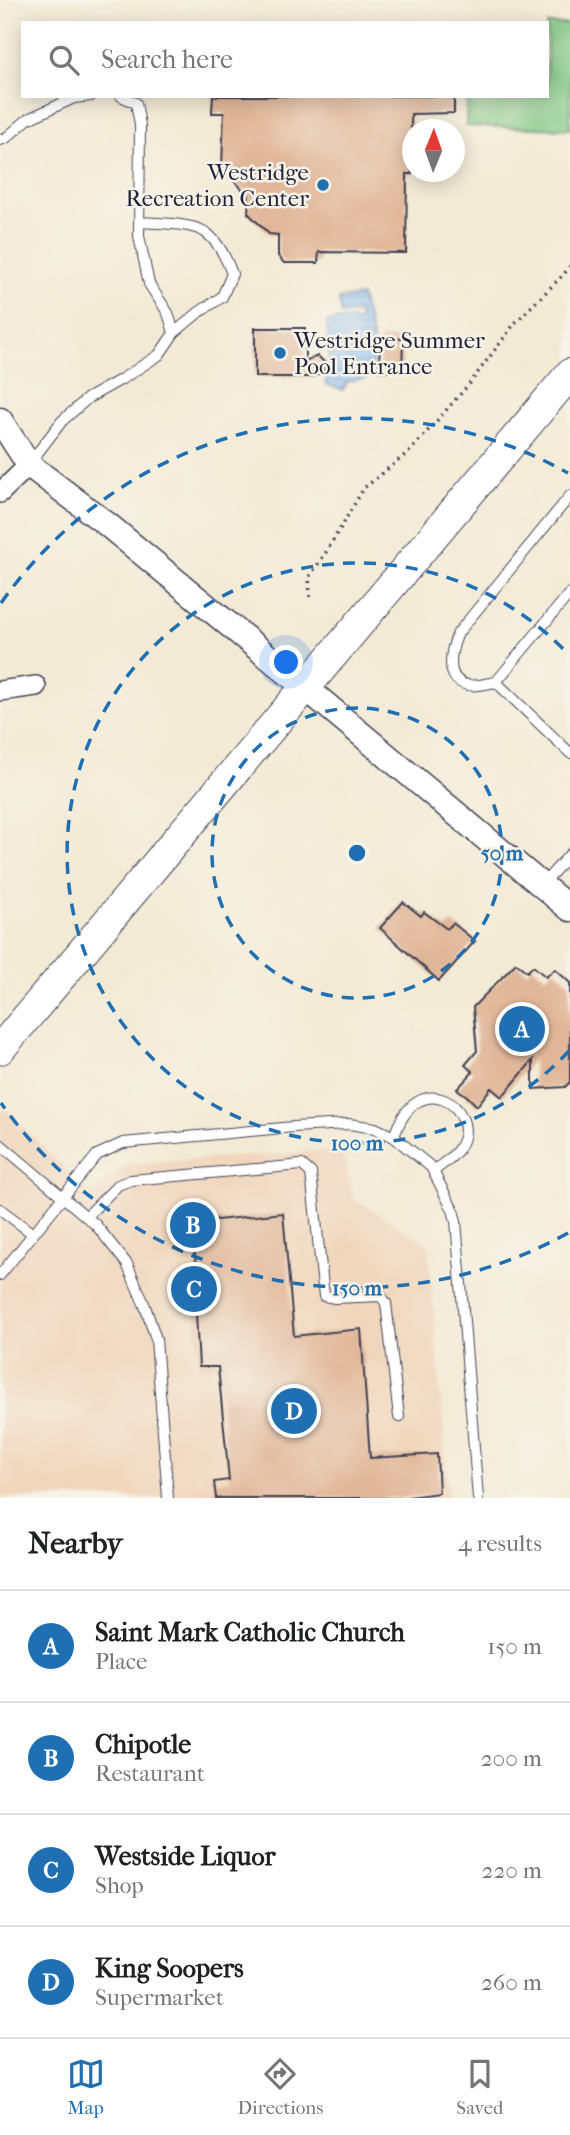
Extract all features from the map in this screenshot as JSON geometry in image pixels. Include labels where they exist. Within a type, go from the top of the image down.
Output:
[{"type":"main road","points":[[0,1049],[570,374]]},
{"type":"street","points":[[0,420],[29,465],[108,524],[570,909]]},
{"type":"street","points":[[0,493],[29,465]]},
{"type":"street","points":[[0,691],[36,686]]},
{"type":"lane","points":[[0,140],[6,138],[27,119],[74,98]]},
{"type":"lane","points":[[125,98],[136,103],[141,125],[139,236],[149,284],[168,313],[174,333]]},
{"type":"lane","points":[[29,465],[62,421],[88,398],[159,355],[174,333],[222,297],[232,274],[226,257],[205,232],[178,224],[139,222]]},
{"type":"lane","points":[[570,496],[458,633],[452,646],[450,661],[459,682],[469,686],[496,682],[570,593]]},
{"type":"lane","points":[[496,682],[570,753]]},
{"type":"lane","points":[[542,885],[570,854]]},
{"type":"lane","points":[[394,1137],[403,1114],[416,1102],[423,1099],[442,1099],[456,1108],[463,1122],[464,1141],[453,1155],[434,1171]]},
{"type":"lane","points":[[0,1275],[97,1155],[123,1143],[293,1127],[349,1124],[375,1128],[415,1152],[434,1171],[453,1210],[478,1498]]},
{"type":"lane","points":[[0,1144],[86,1217],[127,1264],[156,1339],[168,1498]]},
{"type":"lane","points":[[86,1217],[118,1185],[131,1180],[302,1165],[311,1172],[324,1296],[381,1296],[386,1303],[399,1417]]},
{"type":"lane","points":[[0,1209],[33,1234]]},
{"type":"path","points":[[310,597],[309,577],[364,488],[410,451],[470,383],[515,323],[570,266]]},
{"type":"shaded area","points":[[5,1109],[91,1194],[127,1164],[342,1150],[354,1199],[428,1244],[449,1498],[0,1498],[0,1115]]},
{"type":"green space","points":[[549,24],[570,24],[570,129],[466,126],[467,98],[549,98]]},
{"type":"water","points":[[361,296],[372,335],[372,365],[369,377],[347,382],[343,390],[325,384],[329,356],[327,322],[349,319],[359,321],[357,313],[341,315],[339,299]]},
{"type":"building","name":"Westridge Recreation Center","points":[[213,98],[454,98],[454,113],[411,114],[411,119],[402,119],[402,182],[407,182],[406,253],[319,252],[318,263],[284,263],[278,256],[278,235],[269,234],[248,213],[249,196],[222,168],[224,113],[212,113]]},
{"type":"building","name":"Westridge Summer Pool Entrance","points":[[255,328],[305,328],[305,361],[318,356],[325,363],[324,372],[311,377],[255,377]]},
{"type":"building","points":[[380,338],[403,339],[402,371],[379,371]]},
{"type":"building","points":[[403,902],[421,916],[424,912],[447,929],[453,923],[475,941],[439,981],[380,928]]},
{"type":"building","points":[[516,963],[527,972],[533,966],[546,977],[555,969],[570,983],[570,1082],[565,1087],[533,1089],[533,1060],[502,1097],[491,1088],[477,1106],[457,1089],[473,1072],[465,1065],[477,1051],[473,1007]]},
{"type":"building","points":[[206,1211],[217,1220],[283,1213],[294,1336],[361,1329],[370,1458],[437,1454],[439,1493],[401,1498],[216,1498],[214,1482],[229,1480],[218,1367],[199,1367],[196,1314],[190,1314],[187,1272],[197,1271],[193,1241],[184,1231],[184,1219],[193,1212]]},
{"type":"place","name":"Westridge Recreation Center","points":[[323,185]]},
{"type":"place","name":"Westridge Summer Pool Entrance","points":[[280,353]]},
{"type":"place","name":"Saint Mark Catholic Church","points":[[522,1029]]},
{"type":"place","name":"Chipotle","points":[[193,1225]]},
{"type":"place","name":"Westside Liquor","points":[[194,1289]]},
{"type":"place","name":"King Soopers","points":[[294,1411]]}]
